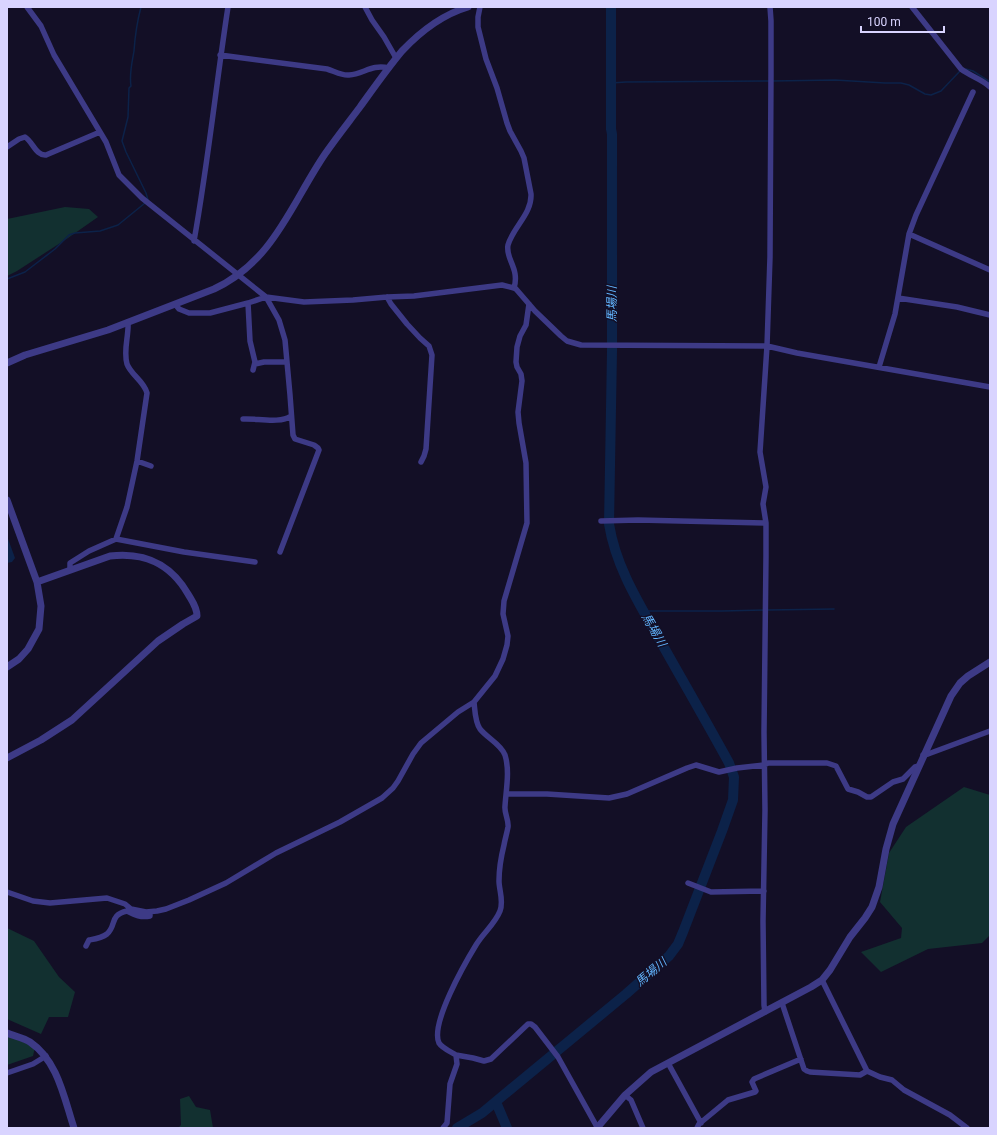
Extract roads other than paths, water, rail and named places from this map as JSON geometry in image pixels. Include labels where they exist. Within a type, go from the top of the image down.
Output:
[{"type":"street","points":[[27,7],[41,26],[54,55],[106,142],[119,176],[142,198],[194,241],[239,274],[266,297],[279,320],[285,340],[294,437],[298,441],[314,445],[319,450],[280,552]]},
{"type":"street","points":[[194,241],[228,7]]},
{"type":"street","points":[[365,7],[396,58]]},
{"type":"street","points":[[7,362],[25,355],[108,330],[218,287],[239,274],[254,262],[272,242],[326,153],[396,58],[412,41],[432,25],[448,15],[468,7]]},
{"type":"street","points":[[480,7],[478,27],[486,59],[497,88],[510,131],[522,151],[532,200],[530,206],[511,237],[508,246],[508,253],[516,276],[514,288]]},
{"type":"street","points":[[765,1012],[764,765],[766,523],[763,504],[766,493],[766,481],[760,452],[767,346],[770,256],[770,7]]},
{"type":"street","points":[[912,7],[961,69],[984,81],[990,86]]},
{"type":"street","points":[[220,55],[328,69],[343,75],[373,68],[389,68]]},
{"type":"street","points":[[879,367],[895,314],[909,234],[974,92]]},
{"type":"street","points":[[7,147],[25,137],[33,144],[39,154],[46,155],[100,132]]},
{"type":"street","points":[[909,234],[990,270]]},
{"type":"street","points":[[174,304],[179,309],[189,313],[216,312],[266,297],[304,302],[353,300],[414,296],[496,285],[514,288],[561,336],[567,341],[581,345],[767,346],[797,353],[990,387]]},
{"type":"street","points":[[387,297],[403,319],[429,346],[431,351],[426,449],[420,462]]},
{"type":"street","points":[[898,298],[957,307],[990,315]]},
{"type":"street","points":[[248,303],[250,341],[254,355],[254,367],[264,362],[287,362]]},
{"type":"street","points":[[7,892],[33,901],[50,903],[107,898],[125,904],[131,909],[141,911],[150,912],[166,909],[212,890],[276,853],[340,822],[382,798],[398,781],[421,743],[458,712],[474,702],[495,676],[505,652],[508,636],[503,614],[504,601],[527,523],[526,463],[518,423],[522,381],[521,374],[516,367],[516,362],[517,347],[520,336],[526,325],[529,304]]},
{"type":"street","points":[[116,539],[127,507],[137,460],[147,392],[144,385],[128,366],[125,356],[129,330],[128,322]]},
{"type":"street","points":[[243,419],[281,420],[291,416]]},
{"type":"street","points":[[137,460],[151,466]]},
{"type":"street","points":[[7,500],[37,582],[42,606],[39,629],[28,649],[19,659],[7,666]]},
{"type":"street","points":[[601,522],[638,520],[766,523]]},
{"type":"street","points":[[70,570],[70,563],[89,551],[116,539],[184,552],[255,562]]},
{"type":"street","points":[[7,758],[42,740],[72,720],[158,641],[197,616],[197,609],[182,583],[170,570],[156,562],[140,556],[110,556],[37,582]]},
{"type":"street","points":[[474,702],[476,718],[480,728],[503,751],[507,768],[504,808],[508,820],[508,828],[501,858],[499,883],[501,909],[492,925],[476,945],[450,993],[440,1018],[438,1034],[439,1042],[456,1055],[484,1061],[491,1059],[528,1024],[531,1024],[558,1057],[597,1128],[625,1095],[651,1072],[782,1003],[822,980],[872,907],[879,887],[888,836],[923,755],[951,696],[960,683],[968,676],[990,662]]},
{"type":"street","points":[[923,755],[990,731]]},
{"type":"street","points":[[506,794],[547,794],[609,798],[627,794],[696,765],[714,772],[764,765],[768,763],[831,763],[836,766],[848,789],[867,797],[871,797],[884,787],[903,778],[915,767],[919,766]]},
{"type":"street","points":[[688,883],[711,892],[764,892]]},
{"type":"street","points":[[86,946],[89,940],[103,936],[109,932],[118,914],[127,911],[136,916],[146,917],[150,916],[150,912]]},
{"type":"street","points":[[822,980],[867,1071],[880,1077],[892,1080],[904,1090],[950,1115],[967,1128]]},
{"type":"street","points":[[782,1003],[804,1069],[809,1072],[860,1075],[867,1071]]},
{"type":"street","points":[[7,1033],[29,1041],[46,1056],[54,1068],[74,1128]]},
{"type":"street","points":[[443,1128],[447,1123],[450,1084],[457,1064],[456,1055]]},
{"type":"street","points":[[7,1073],[33,1064],[46,1056]]},
{"type":"street","points":[[697,1128],[701,1122],[728,1100],[755,1092],[756,1091],[752,1082],[754,1079],[801,1059]]},
{"type":"street","points":[[668,1063],[701,1122]]},
{"type":"street","points":[[625,1095],[631,1100],[643,1128]]},
{"type":"water","points":[[7,536],[15,558],[12,562],[7,563]]},
{"type":"waterway","points":[[141,7],[136,29],[131,68],[128,117],[122,141],[148,200]]},
{"type":"waterway","name":"馬場川","points":[[457,1128],[482,1113],[626,994],[669,956],[678,944],[683,932],[733,800],[734,777],[729,763],[630,586],[617,556],[609,524],[612,351],[611,7]]},
{"type":"waterway","points":[[966,69],[973,71],[990,82]]},
{"type":"waterway","points":[[772,81],[835,80],[901,83],[909,85],[925,94],[931,95],[941,91],[960,71]]},
{"type":"waterway","points":[[611,83],[769,81]]},
{"type":"waterway","points":[[7,279],[25,272],[55,249],[69,235],[75,233],[100,231],[118,225],[145,203]]},
{"type":"waterway","points":[[768,610],[834,609]]},
{"type":"waterway","points":[[643,611],[764,610]]},
{"type":"waterway","points":[[496,1102],[507,1128]]}]
